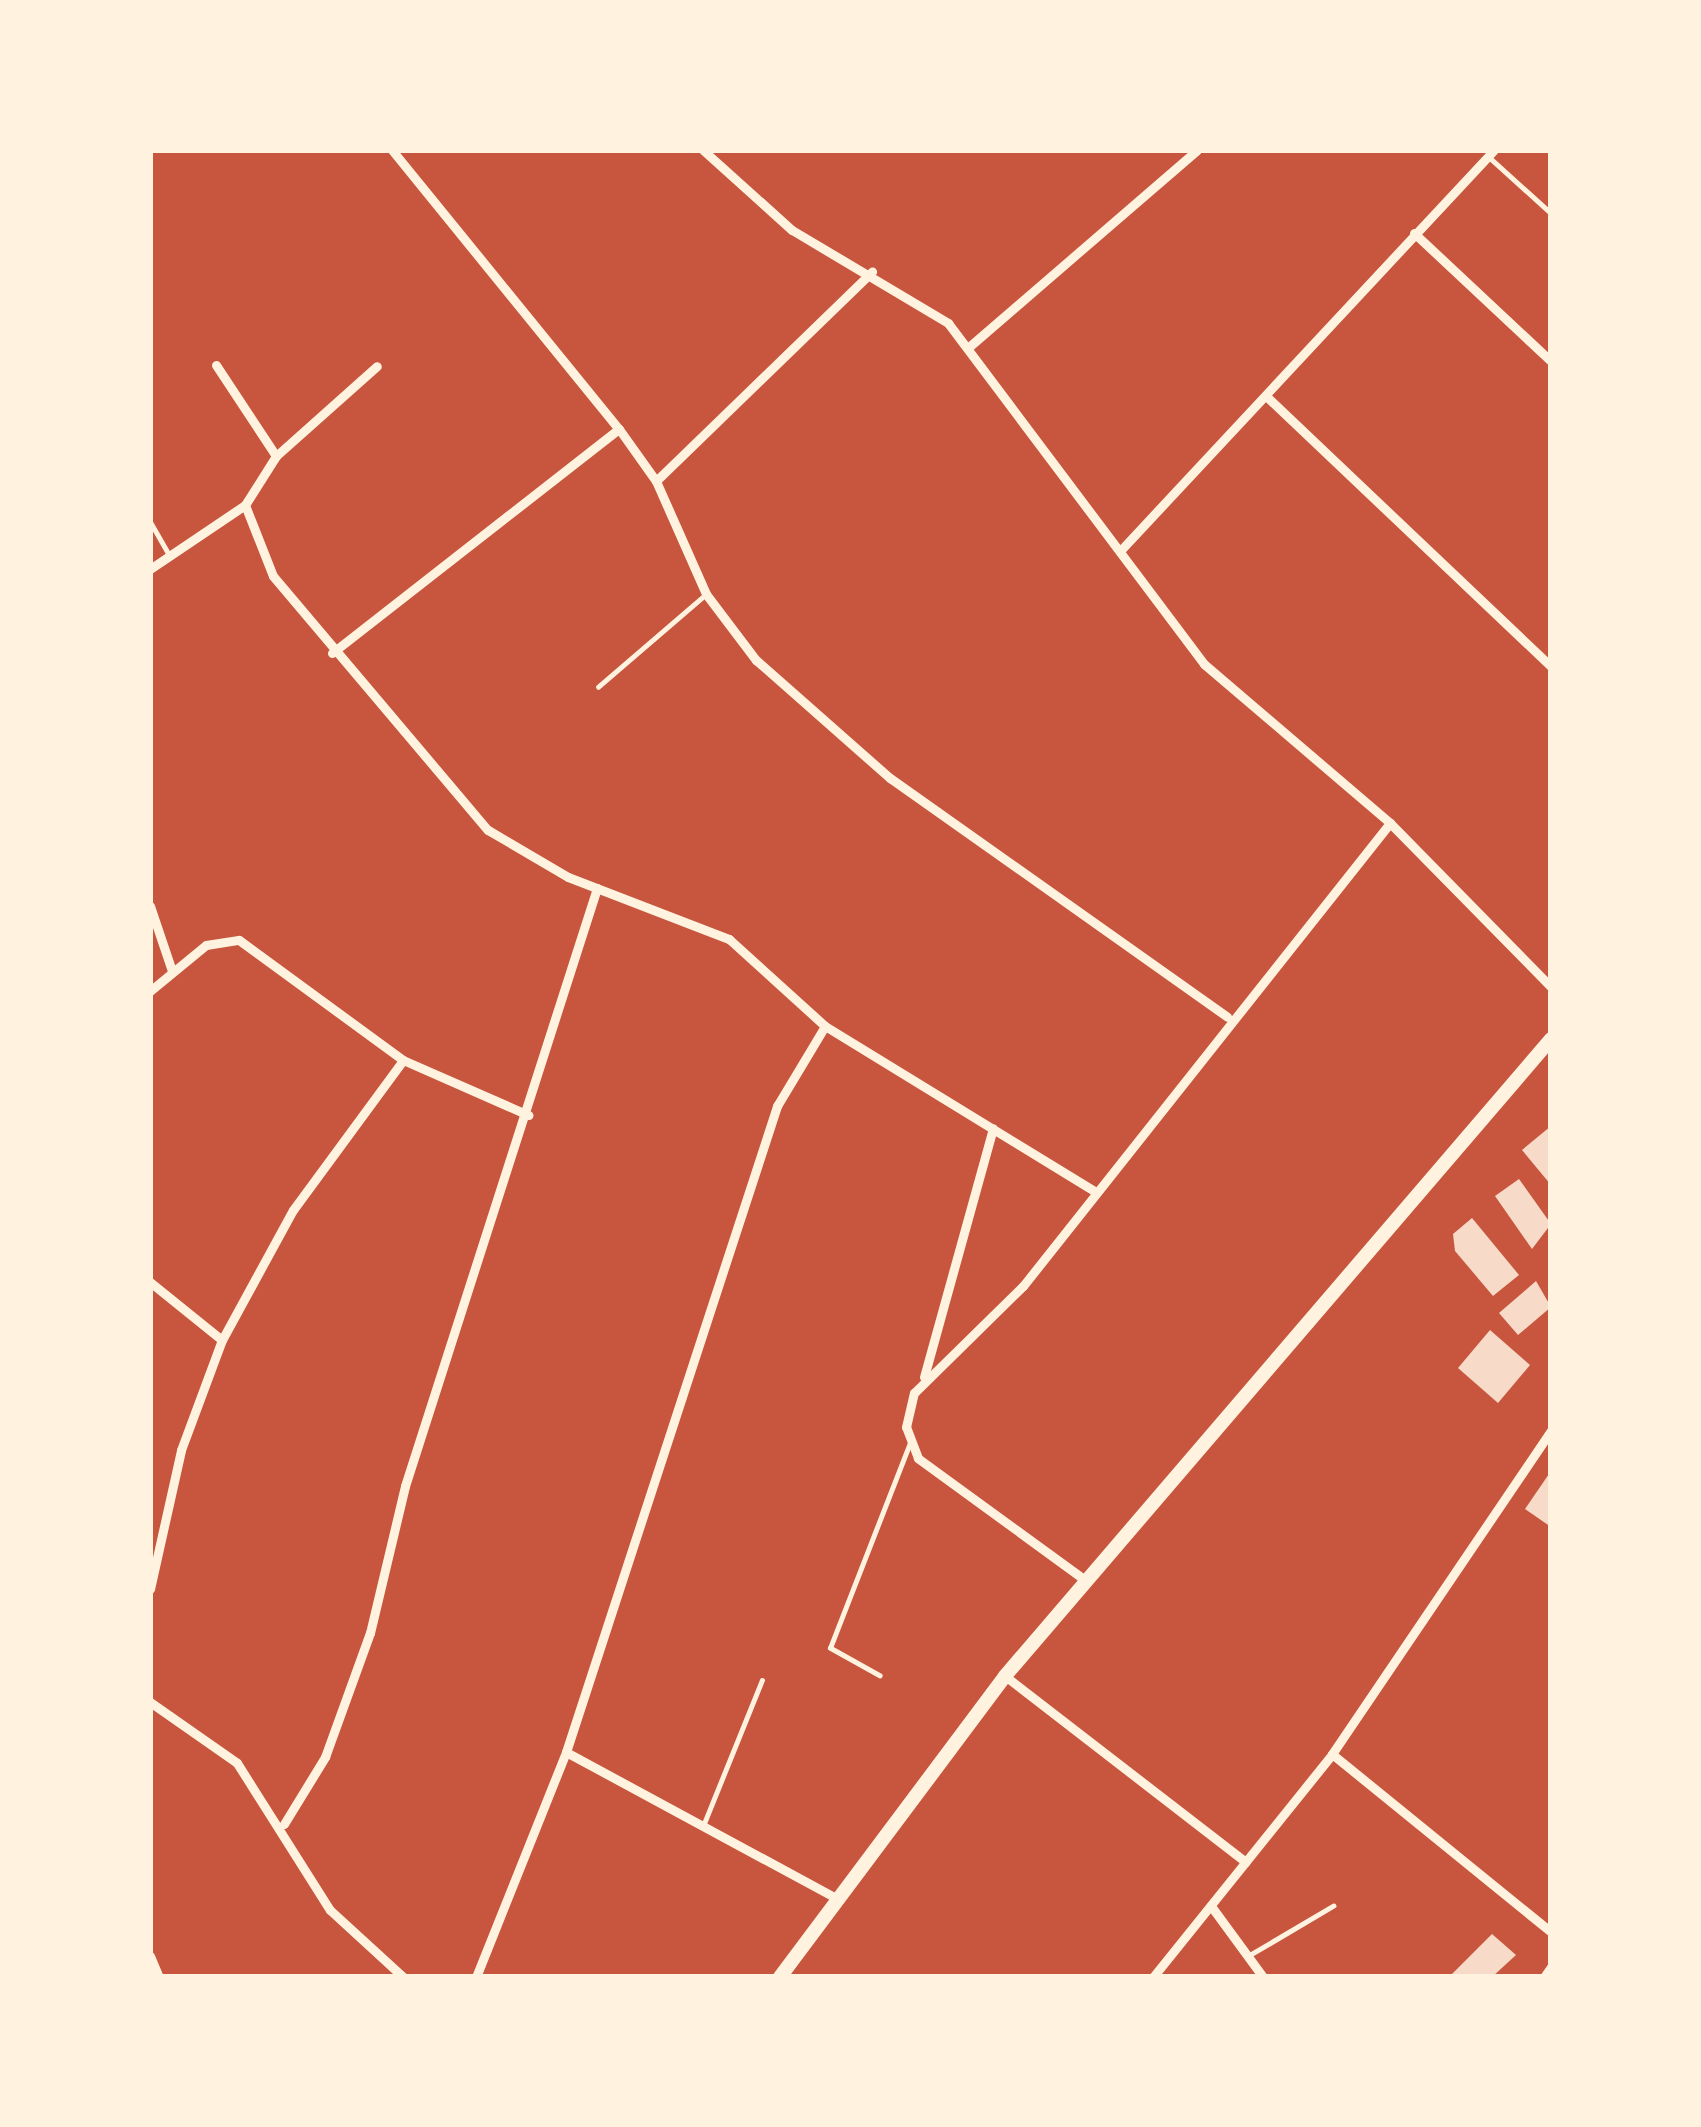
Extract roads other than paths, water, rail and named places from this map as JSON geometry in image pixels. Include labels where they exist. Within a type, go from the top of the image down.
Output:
[{"type":"main road","points":[[780,1977],[832,1895],[1005,1676],[1551,1039]]},
{"type":"street","points":[[392,150],[619,428],[656,481],[706,594],[756,661],[873,764],[1227,1017]]},
{"type":"street","points":[[703,150],[792,230],[872,272],[970,346],[1204,664],[1390,823],[1551,987]]},
{"type":"street","points":[[970,346],[1197,150]]},
{"type":"street","points":[[1120,551],[1491,153]]},
{"type":"street","points":[[1414,233],[1551,362]]},
{"type":"street","points":[[656,481],[872,272]]},
{"type":"street","points":[[216,365],[277,456]]},
{"type":"street","points":[[150,569],[245,505],[277,456],[377,366]]},
{"type":"street","points":[[1266,397],[1551,666]]},
{"type":"street","points":[[332,653],[619,428]]},
{"type":"street","points":[[245,505],[273,576],[332,653],[488,830],[597,888],[729,939],[825,1026],[1096,1192]]},
{"type":"street","points":[[923,1378],[1023,1286],[1227,1017],[1390,823]]},
{"type":"street","points":[[284,1823],[345,1706],[597,888]]},
{"type":"street","points":[[150,906],[172,971]]},
{"type":"street","points":[[150,991],[206,945],[239,940],[404,1060],[528,1115]]},
{"type":"street","points":[[476,1977],[566,1753],[776,1106],[825,1026]]},
{"type":"street","points":[[150,1589],[166,1508],[222,1340],[293,1210],[404,1060]]},
{"type":"street","points":[[993,1128],[923,1378],[910,1443],[931,1470],[1085,1580]]},
{"type":"street","points":[[150,1282],[222,1340]]},
{"type":"street","points":[[1153,1977],[1332,1754],[1551,1431]]},
{"type":"street","points":[[150,1504],[166,1508]]},
{"type":"street","points":[[1005,1676],[1246,1862]]},
{"type":"street","points":[[150,1702],[237,1763],[284,1823],[330,1910],[403,1977]]},
{"type":"street","points":[[566,1753],[832,1895]]},
{"type":"street","points":[[1332,1754],[1551,1932]]},
{"type":"street","points":[[1211,1906],[1263,1977]]},
{"type":"street","points":[[150,1956],[159,1977]]},
{"type":"street","points":[[1544,1977],[1551,1966]]},
{"type":"lane","points":[[1491,153],[1551,213]]},
{"type":"lane","points":[[150,521],[170,556]]},
{"type":"lane","points":[[598,687],[706,594]]},
{"type":"lane","points":[[880,1676],[830,1648],[910,1443]]},
{"type":"lane","points":[[703,1826],[762,1680]]},
{"type":"lane","points":[[1248,1956],[1333,1906]]}]
